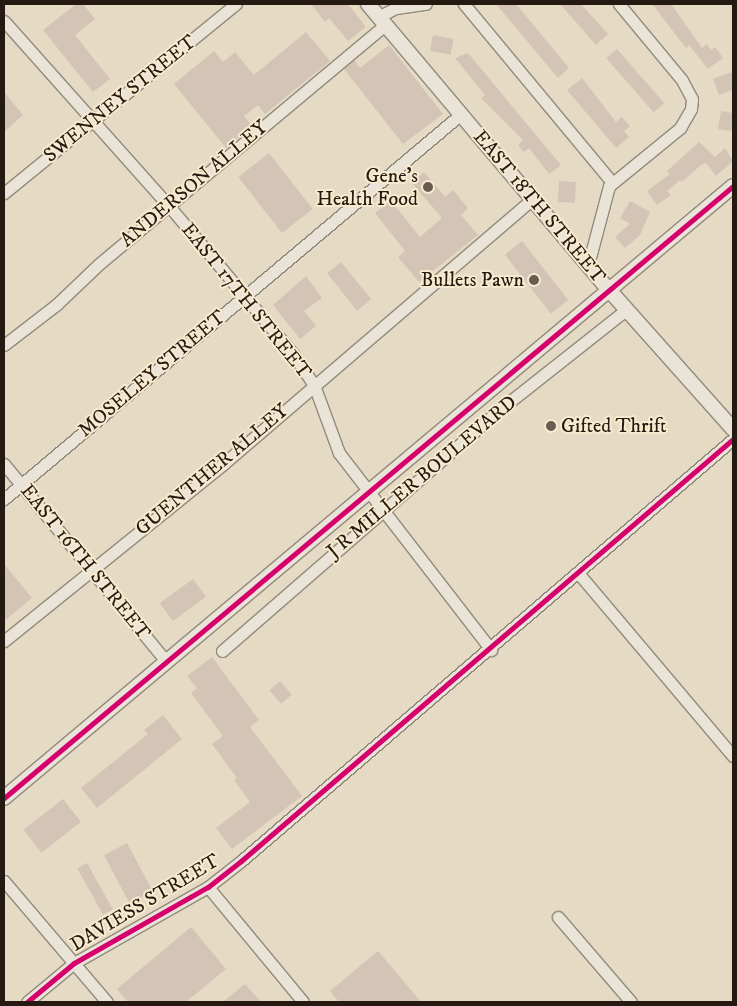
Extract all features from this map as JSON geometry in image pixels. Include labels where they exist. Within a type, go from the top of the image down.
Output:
[{"type":"street","name":"SWENNEY STREET","points":[[4,193],[236,4]]},
{"type":"street","name":"EAST 18TH STREET","points":[[368,4],[610,291],[733,429]]},
{"type":"street","name":"ANDERSON ALLEY","points":[[4,345],[57,304],[396,8],[426,4]]},
{"type":"street","points":[[464,4],[612,182]]},
{"type":"street","points":[[588,265],[604,195],[612,182],[680,128],[691,110],[692,99],[682,80],[619,4]]},
{"type":"street","name":"EAST 17TH STREET","points":[[4,21],[92,123],[169,206],[293,354],[314,385],[339,453],[491,650]]},
{"type":"street","name":"MOSELEY STREET","points":[[4,499],[461,114]]},
{"type":"street","points":[[4,798],[490,392],[733,186]]},
{"type":"street","name":"GUENTHER ALLEY","points":[[4,641],[222,465],[532,199]]},
{"type":"street","name":"J R MILLER BOULEVARD","points":[[222,650],[382,510],[626,308]]},
{"type":"street","points":[[490,392],[503,408]]},
{"type":"street","name":"DAVIESS STREET","points":[[27,1002],[74,963],[208,887],[491,650],[733,440]]},
{"type":"street","name":"EAST 16TH STREET","points":[[4,464],[166,661]]},
{"type":"street","points":[[578,574],[733,756]]},
{"type":"street","points":[[4,882],[108,1002]]},
{"type":"street","points":[[208,887],[303,1002]]},
{"type":"street","points":[[558,917],[630,1002]]},
{"type":"building","points":[[76,4],[83,4],[95,19],[75,35],[110,79],[93,92],[43,30]]},
{"type":"building","points":[[311,4],[348,4],[366,27],[348,41],[329,18],[325,22]]},
{"type":"building","points":[[496,4],[516,4],[569,68],[558,78]]},
{"type":"building","points":[[560,4],[581,4],[608,34],[596,45]]},
{"type":"building","points":[[652,4],[671,4],[702,48],[707,44],[711,50],[715,47],[723,58],[708,69],[689,45],[686,48]]},
{"type":"building","points":[[306,32],[330,61],[265,114],[258,105],[244,116],[252,126],[226,148],[174,84],[214,51],[223,62],[235,52],[254,75]]},
{"type":"building","points":[[433,35],[454,39],[451,55],[430,51]]},
{"type":"building","points":[[389,45],[443,114],[403,144],[344,69],[354,60],[360,68]]},
{"type":"building","points":[[617,49],[664,103],[654,113],[606,58]]},
{"type":"building","points":[[468,53],[561,165],[549,174],[529,148],[524,152],[518,145],[523,140],[481,98],[485,95],[455,58]]},
{"type":"building","points":[[732,72],[733,90],[719,95],[713,79]]},
{"type":"building","points":[[582,78],[616,122],[622,117],[630,126],[624,131],[629,137],[616,148],[567,90]]},
{"type":"building","points":[[4,92],[23,115],[4,132]]},
{"type":"building","points":[[721,111],[733,113],[733,131],[718,129]]},
{"type":"building","points":[[699,142],[715,157],[725,148],[733,161],[716,176],[706,163],[701,165],[682,182],[680,180],[667,191],[671,195],[657,205],[647,191],[670,174],[667,171]]},
{"type":"building","points":[[269,153],[313,209],[282,233],[238,177]]},
{"type":"building","points":[[424,172],[445,197],[453,190],[468,208],[461,215],[478,235],[419,282],[398,257],[405,251],[375,213],[391,201],[420,237],[442,218],[412,183]]},
{"type":"building","points":[[559,181],[576,182],[575,203],[558,202]]},
{"type":"building","points":[[630,201],[650,212],[640,235],[625,248],[615,237],[630,224],[620,218]]},
{"type":"building","points":[[522,241],[568,300],[551,314],[505,255]]},
{"type":"building","points":[[341,262],[371,299],[357,311],[327,273]]},
{"type":"building","points":[[306,276],[322,298],[304,311],[316,326],[300,339],[273,305]]},
{"type":"building","points":[[4,564],[32,598],[4,621]]},
{"type":"building","points":[[193,579],[206,597],[173,621],[160,603]]},
{"type":"building","points":[[212,657],[259,720],[250,727],[302,796],[232,849],[216,828],[250,802],[234,780],[237,778],[212,744],[223,736],[191,693],[197,688],[187,676]]},
{"type":"building","points":[[280,681],[292,695],[281,704],[269,690]]},
{"type":"building","points":[[163,715],[182,739],[97,808],[81,788],[148,734],[144,730]]},
{"type":"building","points":[[63,799],[81,822],[41,853],[24,830]]},
{"type":"building","points":[[127,843],[153,892],[130,904],[104,855]]},
{"type":"building","points":[[87,863],[113,909],[103,915],[77,868]]},
{"type":"building","points":[[191,927],[226,969],[186,1002],[128,1002],[117,989]]},
{"type":"building","points":[[378,951],[421,1002],[339,1002],[330,991]]},
{"type":"building","points":[[245,984],[261,1002],[223,1002]]},
{"type":"cycle path","points":[[4,798],[733,186]]},
{"type":"cycle path","points":[[27,1002],[74,963],[208,887],[241,861],[733,439]]},
{"type":"place","name":"Gene's Health Food","points":[[428,187]]},
{"type":"place","name":"Bullets Pawn","points":[[534,280]]},
{"type":"place","name":"Gifted Thrift","points":[[551,426]]}]
